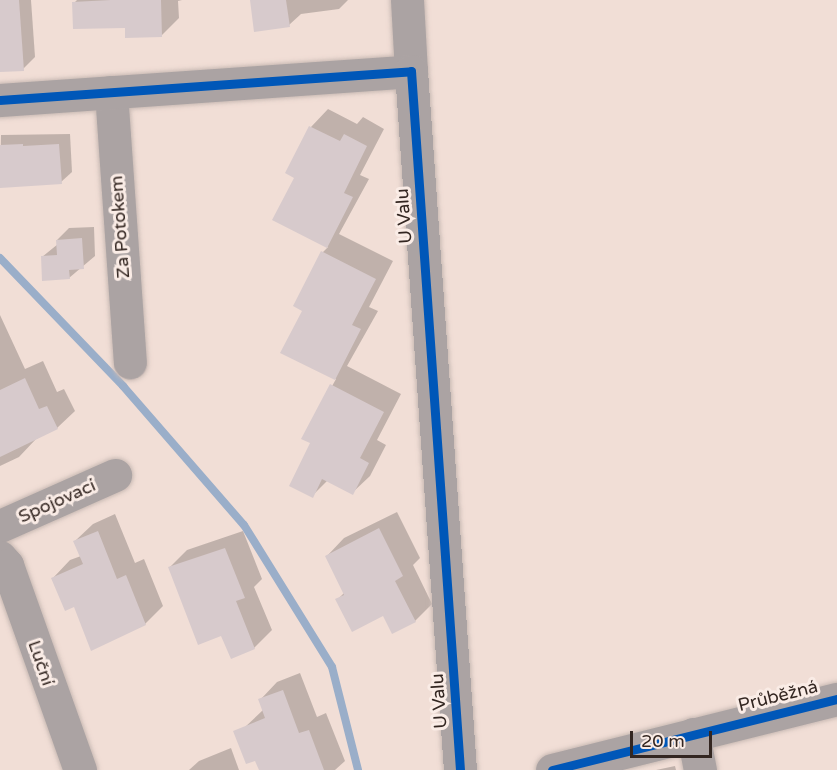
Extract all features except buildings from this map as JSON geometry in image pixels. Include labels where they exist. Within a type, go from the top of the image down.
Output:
[{"type":"street","name":"U Valu","points":[[407,0],[460,770]]},
{"type":"street","points":[[0,100],[411,71]]},
{"type":"street","name":"Za Potokem","points":[[111,92],[130,362]]},
{"type":"street","name":"Spojovací","points":[[0,526],[114,475]]},
{"type":"street","name":"Luční","points":[[0,557],[7,565],[80,770]]},
{"type":"street","name":"Průběžná","points":[[552,770],[837,699]]},
{"type":"street","points":[[693,734],[700,770]]},
{"type":"waterway","points":[[0,258],[123,386],[244,525],[332,667],[358,770]]},
{"type":"cycle path","points":[[0,100],[411,71],[460,770]]},
{"type":"cycle path","points":[[552,770],[837,699]]}]
